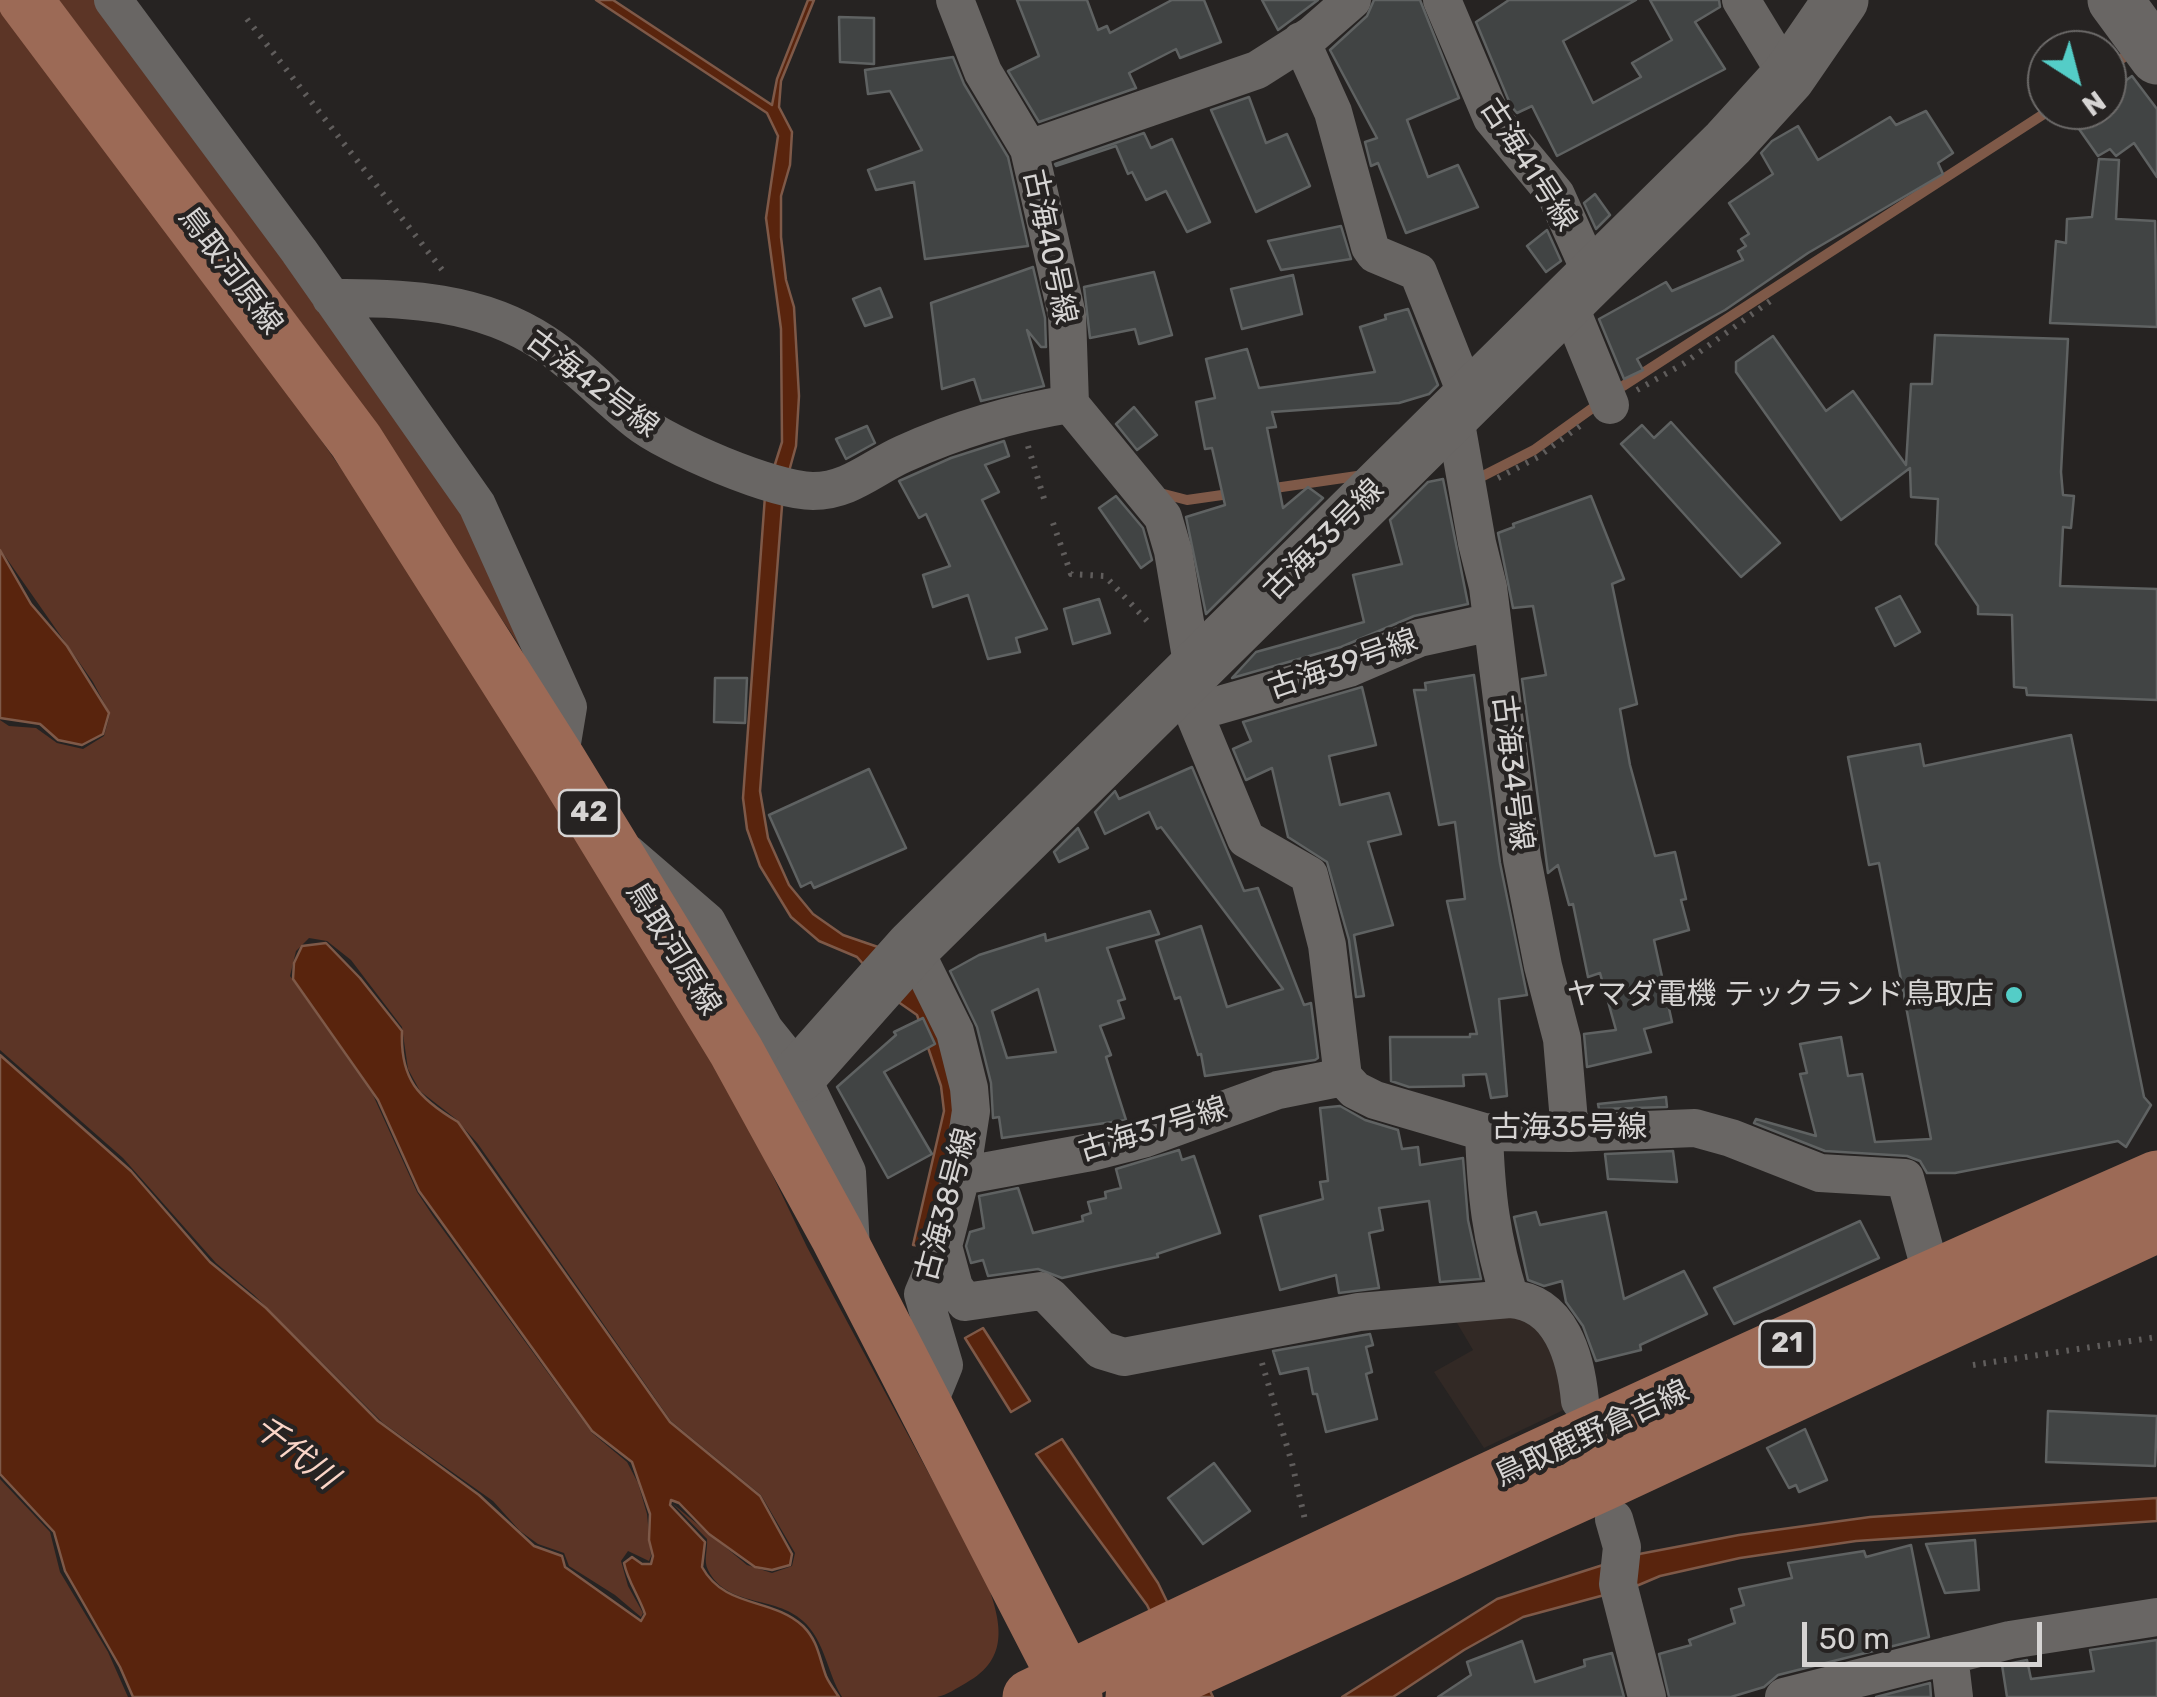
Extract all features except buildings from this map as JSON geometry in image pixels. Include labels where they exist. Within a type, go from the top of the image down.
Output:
[{"type":"main road","name":"鳥取河原線","points":[[25,0],[356,441],[560,761],[736,1051],[852,1266],[926,1409],[1057,1691]]},
{"type":"main road","name":"鳥取鹿野倉吉線","points":[[1057,1691],[1155,1670],[1428,1536],[1932,1276],[2157,1178]]},
{"type":"main road","name":"鳥取鹿野倉吉線","points":[[1428,1536],[2157,1225]]},
{"type":"street","points":[[113,0],[478,505],[568,708],[560,761]]},
{"type":"street","points":[[955,0],[982,72],[1029,149]]},
{"type":"street","name":"古海40号線","points":[[1070,404],[1067,314],[1029,149],[1257,70],[1302,42],[1352,0]]},
{"type":"street","name":"古海41号線","points":[[1442,0],[1492,118],[1556,196],[1610,405]]},
{"type":"street","points":[[1741,0],[1788,77]]},
{"type":"street","name":"古海33号線","points":[[800,1074],[913,947],[1190,688],[1461,405],[1728,143],[1788,77],[1841,0]]},
{"type":"street","points":[[2115,0],[2156,55]]},
{"type":"street","name":"古海34号線","points":[[1302,42],[1333,112],[1370,247],[1375,254],[1418,272],[1461,405],[1522,859],[1562,1038],[1570,1133]]},
{"type":"street","name":"古海42号線","points":[[331,298],[386,297],[466,309],[543,342],[640,424],[669,441],[755,479],[792,489],[813,492],[840,488],[901,454],[1018,412],[1070,404]]},
{"type":"street","points":[[1070,404],[1164,517],[1173,551],[1190,688],[1246,839],[1309,875],[1327,946],[1343,1077]]},
{"type":"street","name":"古海39号線","points":[[1190,688],[1349,668],[1419,638],[1492,622]]},
{"type":"street","points":[[598,829],[707,922],[764,1030],[800,1074],[847,1172],[852,1266]]},
{"type":"street","name":"古海38号線","points":[[913,947],[954,1032],[971,1111],[961,1176],[943,1246],[923,1294],[944,1365],[926,1409]]},
{"type":"street","name":"古海35号線","points":[[1343,1077],[1355,1090],[1375,1100],[1484,1132],[1695,1128],[1820,1173],[1904,1178],[1932,1276]]},
{"type":"street","name":"古海37号線","points":[[961,1176],[1128,1143],[1278,1090],[1343,1077]]},
{"type":"street","points":[[1484,1132],[1487,1204],[1495,1252],[1510,1298]]},
{"type":"street","points":[[943,1246],[954,1287],[965,1302],[1041,1291],[1101,1350],[1124,1358],[1359,1312],[1510,1298],[1525,1300],[1554,1323],[1569,1345],[1577,1370],[1580,1401]]},
{"type":"street","points":[[1614,1520],[1622,1548],[1618,1584],[1648,1697]]},
{"type":"street","points":[[1804,1694],[2010,1640],[2157,1617]]},
{"type":"street","points":[[1949,1655],[1954,1697]]},
{"type":"path","points":[[248,18],[448,278],[466,309]]},
{"type":"path","points":[[1018,412],[1046,502]]},
{"type":"path","points":[[1053,524],[1071,574],[1105,576],[1190,688]]},
{"type":"path","points":[[1252,1333],[1306,1524]]},
{"type":"path","points":[[1973,1365],[2157,1337]]},
{"type":"shaded area","points":[[59,0],[106,0],[471,502],[562,709],[322,351]]},
{"type":"shaded area","points":[[0,11],[234,316],[347,477],[572,827],[746,1120],[807,1247],[986,1580],[998,1624],[996,1650],[980,1673],[956,1689],[937,1697],[842,1697],[821,1647],[803,1621],[779,1607],[739,1596],[716,1582],[707,1566],[707,1539],[673,1504],[747,1565],[772,1573],[792,1566],[795,1553],[761,1495],[671,1421],[478,1144],[456,1119],[420,1091],[408,1069],[402,1027],[351,960],[327,941],[309,938],[296,951],[290,976],[373,1095],[417,1192],[433,1216],[592,1433],[627,1462],[638,1483],[647,1514],[651,1556],[649,1561],[628,1551],[621,1561],[628,1586],[643,1613],[641,1617],[569,1566],[564,1553],[538,1544],[520,1531],[493,1501],[383,1423],[254,1295],[216,1263],[123,1158],[0,1050],[0,720],[9,726],[36,728],[57,743],[83,749],[104,736],[110,714],[93,682],[0,549]]},
{"type":"shaded area","points":[[1450,1311],[1539,1313],[1574,1405],[1484,1448],[1434,1372],[1473,1350]]},
{"type":"shaded area","points":[[0,1479],[50,1532],[60,1572],[108,1652],[128,1697],[0,1697]]},
{"type":"water","points":[[596,0],[613,0],[772,105],[777,79],[808,0],[814,0],[781,81],[779,107],[792,132],[790,165],[781,196],[781,237],[794,307],[799,396],[796,446],[783,493],[760,791],[768,838],[789,885],[813,914],[843,935],[878,947],[913,981],[962,1088],[931,1247],[913,1245],[944,1111],[941,1086],[917,1015],[894,999],[857,957],[819,941],[791,917],[760,866],[747,829],[743,798],[765,496],[782,442],[781,329],[766,218],[778,136],[767,113]]},
{"type":"water","points":[[0,550],[31,604],[67,646],[109,713],[103,734],[82,745],[58,740],[40,724],[0,718]]},
{"type":"water","name":"千代川","points":[[326,943],[402,1031],[404,1062],[414,1086],[458,1122],[670,1422],[760,1496],[792,1554],[790,1565],[772,1570],[755,1567],[709,1534],[679,1503],[671,1500],[670,1505],[705,1542],[702,1567],[712,1580],[723,1590],[777,1610],[803,1626],[815,1643],[827,1679],[839,1697],[133,1697],[65,1571],[54,1532],[0,1474],[0,1055],[131,1171],[210,1262],[266,1308],[378,1421],[479,1495],[534,1546],[562,1556],[565,1567],[641,1621],[645,1614],[624,1563],[632,1557],[642,1564],[651,1564],[653,1556],[650,1514],[632,1462],[592,1431],[419,1191],[378,1100],[293,979],[294,963],[302,946]]},
{"type":"water","points":[[983,1328],[1030,1401],[1011,1412],[965,1338]]},
{"type":"water","points":[[1062,1439],[1158,1583],[1213,1697],[1191,1697],[1147,1605],[1036,1454]]},
{"type":"water","points":[[2157,1498],[2157,1521],[1856,1541],[1740,1558],[1660,1576],[1634,1587],[1523,1617],[1393,1697],[1342,1697],[1497,1599],[1634,1555],[1739,1535],[1870,1517]]},
{"type":"waterway","points":[[1623,386],[2027,125]]},
{"type":"waterway","points":[[1477,479],[1534,450],[1594,407]]},
{"type":"waterway","points":[[1268,489],[1357,476]]},
{"type":"waterway","points":[[1160,493],[1187,500],[1236,493]]},
{"type":"place","name":"ヤマダ電機 テックランド鳥取店","points":[[2014,995]]}]
